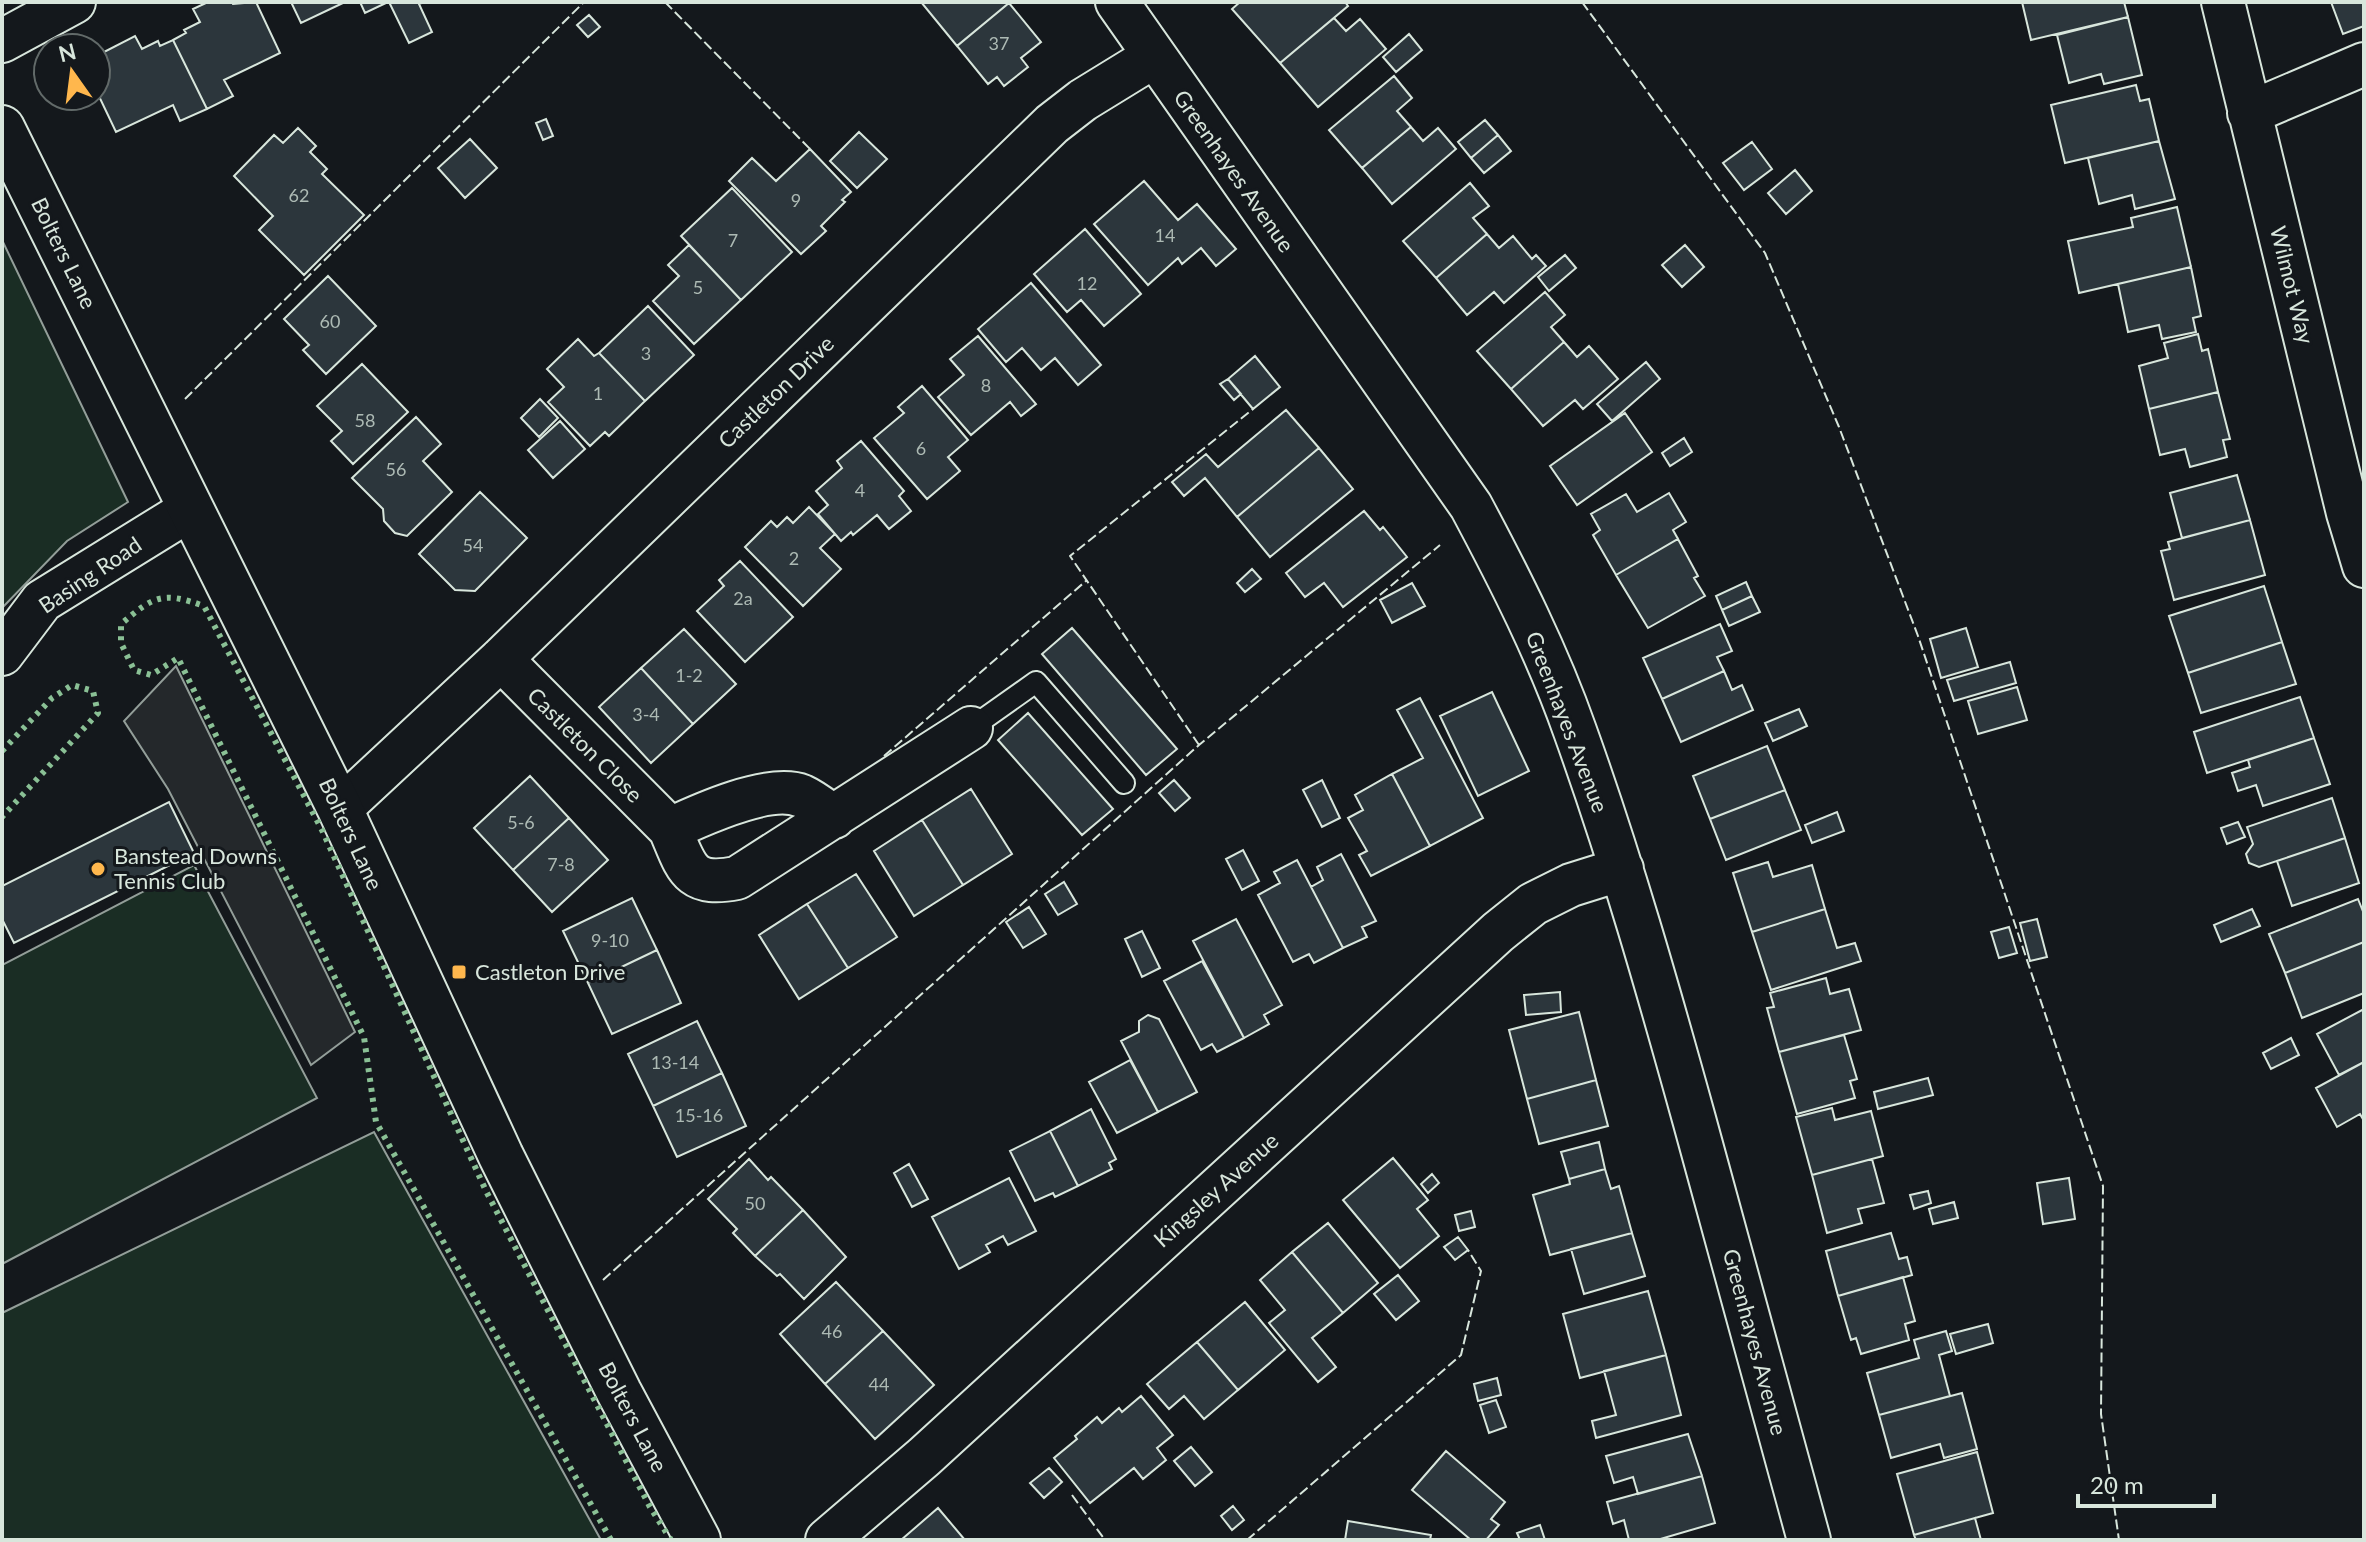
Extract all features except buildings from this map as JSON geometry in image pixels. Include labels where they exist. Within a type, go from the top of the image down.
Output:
[{"type":"main road","name":"Bolters Lane","points":[[2,128],[340,809],[501,1156],[619,1392],[698,1540]]},
{"type":"street","points":[[2,41],[74,2]]},
{"type":"street","name":"Greenhayes Avenue","points":[[1117,2],[1471,506],[1504,566],[1543,652],[1575,730],[1653,971],[1809,1540]]},
{"type":"street","name":"Wilmot Way","points":[[2223,2],[2344,498],[2364,566]]},
{"type":"street","name":"Castleton Drive","points":[[340,809],[501,659],[1052,124],[1083,100],[1153,57]]},
{"type":"street","points":[[2249,113],[2364,64]]},
{"type":"street","name":"Basing Road","points":[[2,654],[42,601],[191,509]]},
{"type":"street","name":"Castleton Close","points":[[501,659],[670,829],[695,876],[713,883],[737,878],[971,728]]},
{"type":"street","points":[[670,829],[699,815],[784,792],[802,796],[834,817]]},
{"type":"street","name":"Kingsley Avenue","points":[[827,1540],[924,1457],[1498,932],[1533,904],[1571,885],[1622,869]]},
{"type":"lane","points":[[971,728],[1036,682],[1124,783]]},
{"type":"green space","points":[[2,240],[128,502],[67,541],[2,608]]},
{"type":"green space","points":[[194,865],[317,1098],[2,1264],[2,965]]},
{"type":"green space","points":[[374,1132],[601,1540],[2,1540],[2,1313]]},
{"type":"shaded area","points":[[176,666],[355,1032],[311,1065],[168,789],[124,721]]},
{"type":"hedge","points":[[611,1540],[376,1122],[364,1037],[178,658],[151,675],[134,670],[121,643],[121,624],[151,602],[168,598],[204,606],[322,830],[486,1191],[650,1507],[671,1540]]},
{"type":"hedge","points":[[2,751],[52,698],[72,685],[93,691],[98,713],[2,817]]},
{"type":"fence","points":[[185,399],[584,2]]},
{"type":"fence","points":[[665,2],[810,149]]},
{"type":"fence","points":[[1582,2],[1765,253],[1839,427],[1918,636],[2103,1186],[2101,1414],[2119,1540]]},
{"type":"fence","points":[[1199,745],[1070,556],[1253,409]]},
{"type":"fence","points":[[603,1280],[1199,745],[1440,545]]},
{"type":"fence","points":[[884,756],[1087,580]]},
{"type":"fence","points":[[1247,1540],[1461,1355],[1481,1271],[1468,1250]]},
{"type":"fence","points":[[1072,1495],[1105,1540]]},
{"type":"place","name":"Banstead Downs Tennis Club","points":[[98,869]]},
{"type":"place","name":"Castleton Drive","points":[[459,972]]}]
